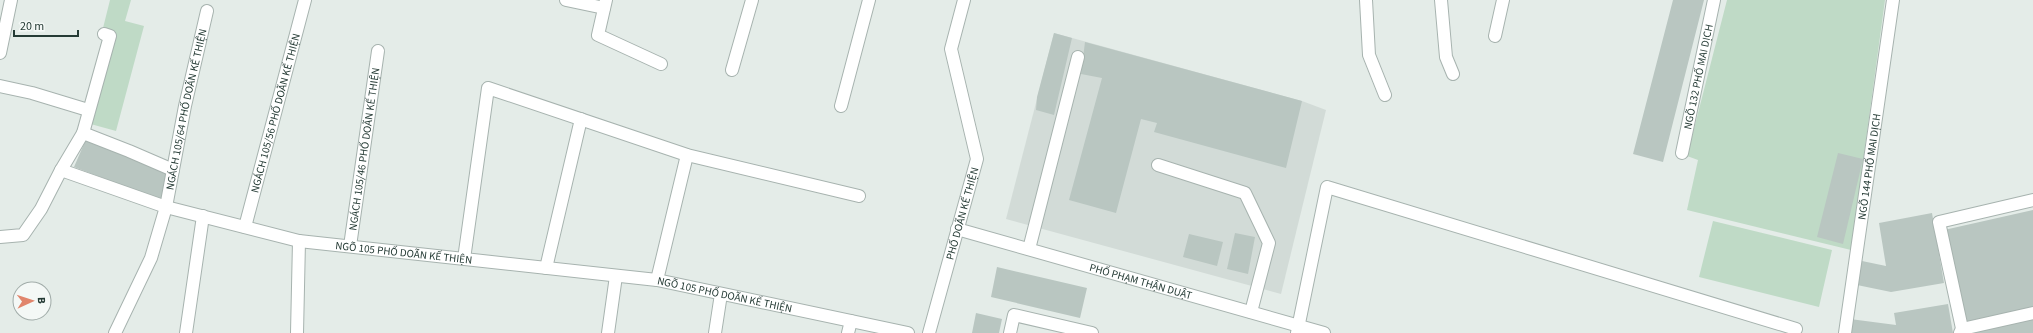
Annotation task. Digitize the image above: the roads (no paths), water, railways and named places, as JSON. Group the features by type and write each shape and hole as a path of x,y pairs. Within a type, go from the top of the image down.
{"street":[{"path":"0,53 11,0"},
{"name":"NGÁCH 105/56 PHỐ DOÃN KẾ THIỆN","path":"244,227 305,0"},
{"path":"566,0 605,4 598,35 661,64"},
{"path":"732,70 752,0"},
{"path":"841,106 869,0"},
{"name":"PHỐ DOÃN KẾ THIỆN","path":"929,333 977,159 951,49 964,0"},
{"path":"1366,0 1369,55 1385,95"},
{"path":"1441,0 1446,57 1453,74"},
{"path":"1495,36 1502,0"},
{"name":"NGÕ 132 PHỐ MAI DỊCH","path":"1682,153 1714,0"},
{"name":"NGÕ 144 PHỐ MAI DỊCH","path":"1844,333 1893,0"},
{"name":"NGÁCH 105/64 PHỐ DOÃN KẾ THIỆN","path":"115,333 151,258 166,207 207,11"},
{"path":"0,237 23,235 41,209 61,170 83,133 88,110 110,36 104,34"},
{"name":"NGÁCH 105/46 PHỐ DOÃN KẾ THIỆN","path":"350,246 378,51"},
{"path":"1029,249 1078,56"},
{"path":"0,86 32,93 88,110"},
{"path":"464,259 488,88 687,154 859,196"},
{"path":"546,268 581,119"},
{"path":"83,133 129,150 173,170"},
{"path":"657,280 687,154"},
{"path":"1158,165 1245,193 1269,243 1252,312"},
{"name":"NGÕ 105 PHỐ DOÃN KẾ THIỆN","path":"61,170 166,207 299,241 657,280 908,333"},
{"path":"1297,330 1327,187 1796,329"},
{"path":"2033,200 1939,222 1961,332 2033,313"},
{"path":"186,333 203,216"},
{"name":"PHỐ PHẠM THẬN DUẬT","path":"957,229 1252,312 1297,330 1324,333"},
{"path":"297,333 299,241"},
{"path":"608,333 616,276"},
{"path":"715,333 721,294"},
{"path":"1010,333 1014,315 1092,333"},
{"path":"848,333 851,321"}]}
